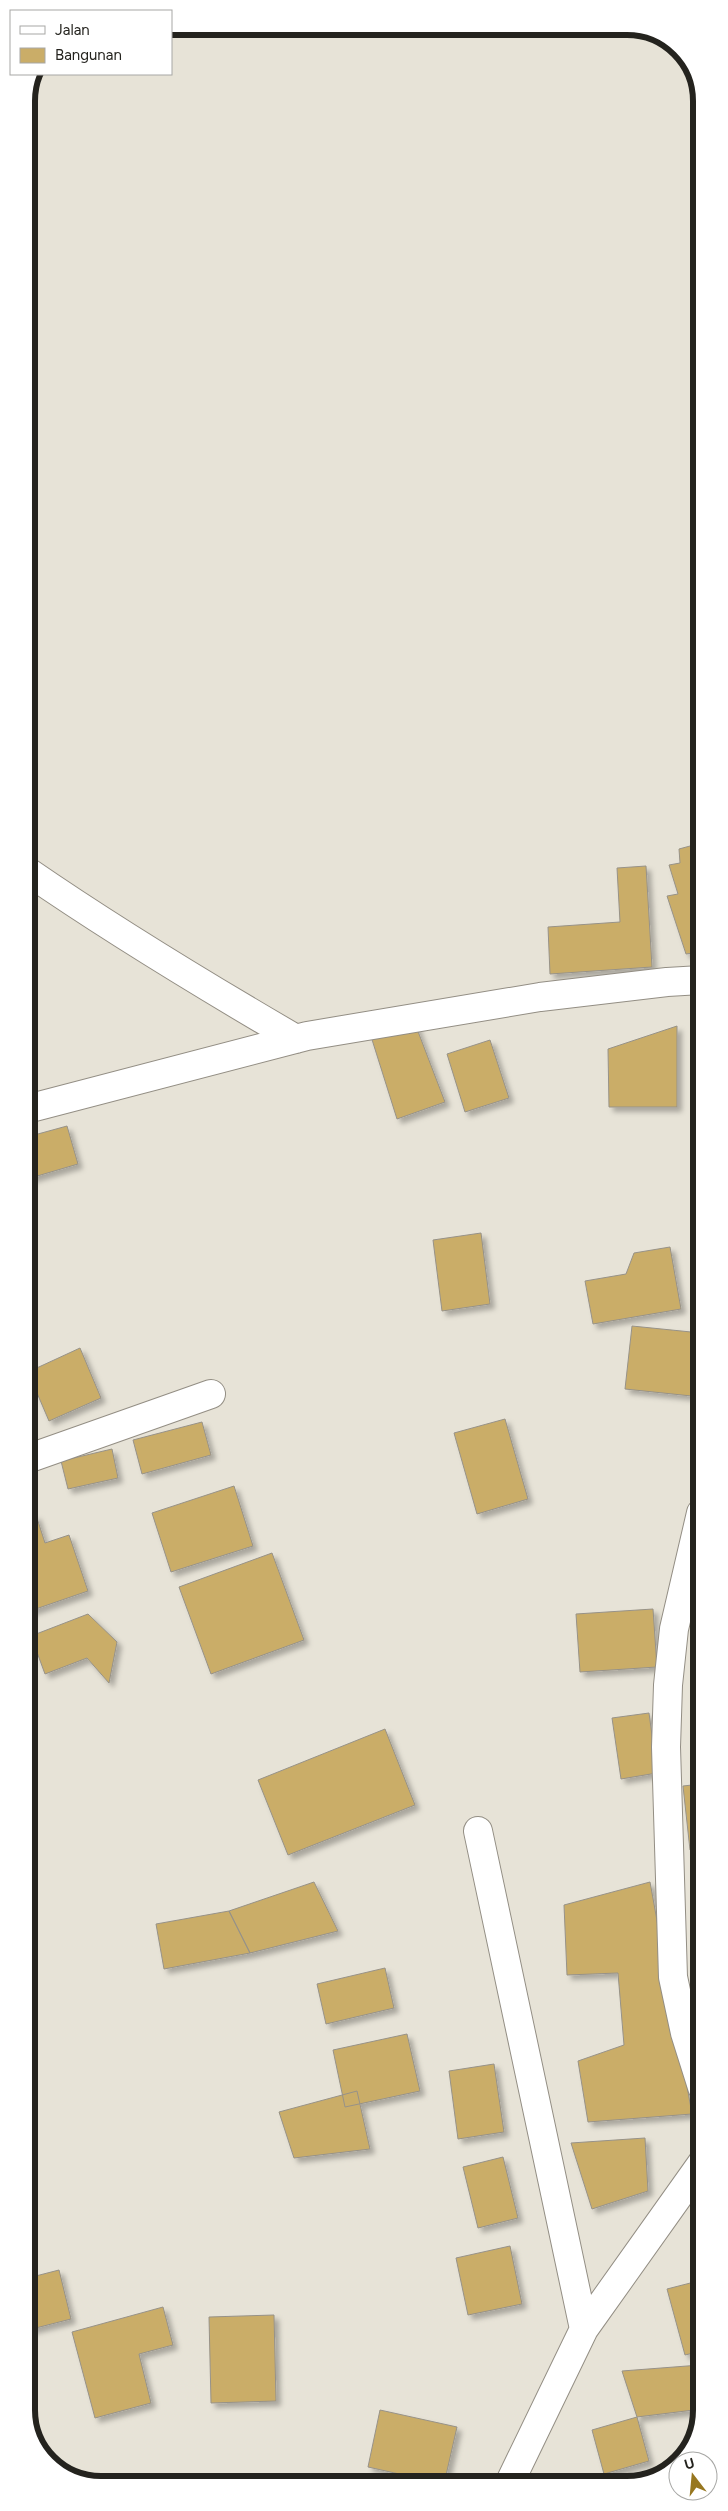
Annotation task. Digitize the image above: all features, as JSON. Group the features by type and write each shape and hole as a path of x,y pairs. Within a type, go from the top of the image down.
{"street":[{"path":"35,876 192,978 296,1039"},
{"path":"35,1107 296,1039 540,997 693,980"},
{"path":"35,1456 212,1394"},
{"path":"693,1547 674,1629 668,1685 666,1747 673,1977 685,2033 693,2058"},
{"path":"478,1831 584,2329"},
{"path":"513,2476 584,2329 693,2176"}],"building":[{"path":"693,845 693,953 686,954 667,896 678,894 669,865 680,863 679,849"},
{"path":"646,866 652,967 550,974 548,927 620,922 617,868"},
{"path":"414,1021 445,1102 397,1119 369,1030"},
{"path":"677,1026 677,1107 609,1107 608,1049"},
{"path":"490,1040 509,1098 465,1112 447,1054"},
{"path":"67,1126 78,1164 35,1177 35,1135"},
{"path":"481,1233 490,1304 442,1311 433,1240"},
{"path":"670,1247 681,1309 593,1324 585,1281 626,1274 634,1253"},
{"path":"632,1326 693,1332 693,1396 625,1389"},
{"path":"80,1348 101,1398 49,1421 35,1388 35,1369"},
{"path":"505,1419 528,1499 477,1514 454,1433"},
{"path":"202,1422 211,1455 142,1474 133,1440"},
{"path":"112,1449 118,1478 68,1489 61,1461"},
{"path":"234,1486 253,1546 171,1572 152,1513"},
{"path":"35,1515 45,1543 69,1535 88,1591 35,1609"},
{"path":"272,1553 304,1640 211,1674 179,1587"},
{"path":"653,1609 657,1667 580,1672 576,1614"},
{"path":"88,1614 117,1642 109,1683 87,1658 45,1674 35,1647 35,1634"},
{"path":"649,1713 657,1773 621,1779 612,1718"},
{"path":"385,1729 415,1805 288,1855 258,1780"},
{"path":"693,1785 693,1850 690,1850 683,1786"},
{"path":"314,1882 338,1931 250,1953 229,1911"},
{"path":"650,1882 692,2114 588,2122 578,2061 624,2045 618,1973 567,1975 564,1905"},
{"path":"229,1911 250,1953 164,1969 156,1924"},
{"path":"385,1968 394,2008 326,2024 317,1984"},
{"path":"407,2034 420,2091 345,2107 333,2050"},
{"path":"494,2064 504,2132 458,2139 449,2071"},
{"path":"357,2091 370,2149 294,2158 279,2112"},
{"path":"645,2138 648,2191 592,2209 571,2143"},
{"path":"503,2157 518,2218 478,2228 463,2167"},
{"path":"510,2246 522,2304 468,2315 456,2258"},
{"path":"59,2270 71,2319 35,2328 35,2276"},
{"path":"693,2282 693,2353 685,2355 667,2289"},
{"path":"163,2307 173,2345 139,2354 151,2403 95,2418 72,2332"},
{"path":"274,2315 276,2401 211,2403 209,2317"},
{"path":"693,2366 693,2410 637,2417 622,2371"},
{"path":"380,2410 457,2427 446,2476 408,2476 368,2467"},
{"path":"637,2417 649,2461 604,2474 592,2430"}]}
